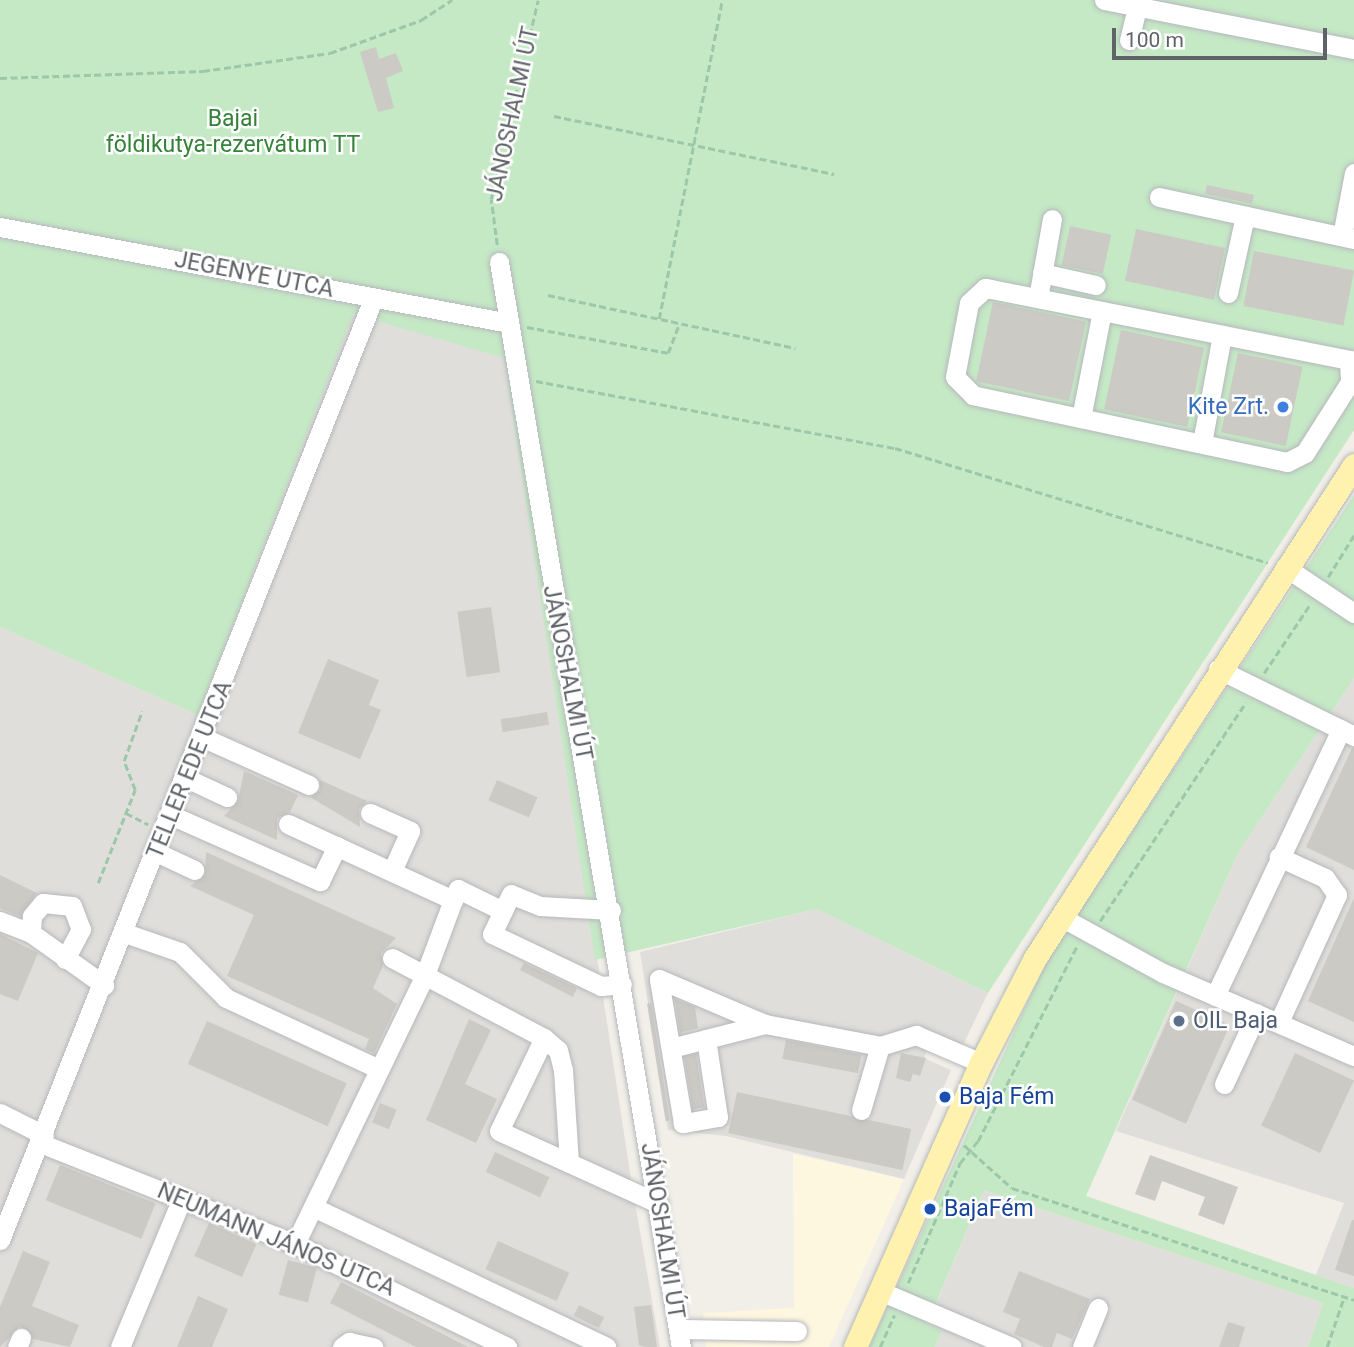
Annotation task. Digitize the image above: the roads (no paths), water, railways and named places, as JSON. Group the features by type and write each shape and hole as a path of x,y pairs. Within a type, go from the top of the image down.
{"main road":[{"path":"855,1347 891,1295 948,1139 981,1063 1035,958 1218,669 1354,465"}],"street":[{"path":"1104,0 1354,49"},
{"path":"1129,40 1137,8"},
{"path":"1159,197 1348,238 1349,172"},
{"path":"1228,293 1245,216"},
{"path":"1038,298 1052,219"},
{"name":"JEGENYE UTCA","path":"0,227 374,298 510,329"},
{"name":"JÁNOSHALMI ÚT","path":"499,262 611,910 679,1338"},
{"path":"1042,273 1096,285"},
{"path":"985,288 1038,298 1351,360 1350,382 1296,460 973,396 956,382 975,294 985,288"},
{"name":"TELLER EDE UTCA","path":"0,1240 188,779 374,298"},
{"path":"1081,418 1102,311"},
{"path":"1202,443 1222,335"},
{"path":"1285,567 1354,613"},
{"path":"1215,996 1279,857 1348,733 1218,669"},
{"path":"204,738 309,785"},
{"path":"188,779 227,797"},
{"path":"370,813 410,831 392,871"},
{"path":"173,816 320,881 337,846"},
{"path":"288,824 453,900"},
{"path":"158,853 194,870"},
{"path":"1279,857 1325,878 1337,895 1279,1022"},
{"path":"295,1244 425,975 458,889 503,911"},
{"path":"611,910 540,906 512,894 492,934 601,986 622,984"},
{"path":"31,933 32,916 43,903 72,906 81,929 65,959"},
{"path":"1061,917 1084,933 1215,996 1354,1056"},
{"path":"0,921 31,933 104,985"},
{"path":"125,933 180,952 226,998 379,1069"},
{"path":"392,958 544,1038 558,1050 563,1070 569,1163"},
{"path":"706,1039 718,1117 683,1123 659,979 765,1024 880,1046 920,1036 981,1063"},
{"path":"1224,1084 1256,1013"},
{"path":"671,1048 765,1024"},
{"path":"544,1038 499,1131 658,1203"},
{"path":"861,1110 880,1046"},
{"name":"NEUMANN JÁNOS UTCA","path":"0,1113 42,1139 295,1244 507,1347"},
{"path":"120,1347 182,1198"},
{"path":"313,1207 606,1347"},
{"path":"891,1295 1012,1347"},
{"path":"1082,1347 1098,1308"},
{"path":"679,1338 797,1331"},
{"path":"342,1347 349,1342 373,1347"}],"place":[{"name":"Kite Zrt.","path":"1283,407"},
{"name":"OIL Baja","path":"1179,1021"},
{"name":"Baja Fém","path":"945,1097"},
{"name":"BajaFém","path":"930,1209"}],"park label":[{"name":"Bajai földikutya-rezervátum TT","path":"233,132"}]}
